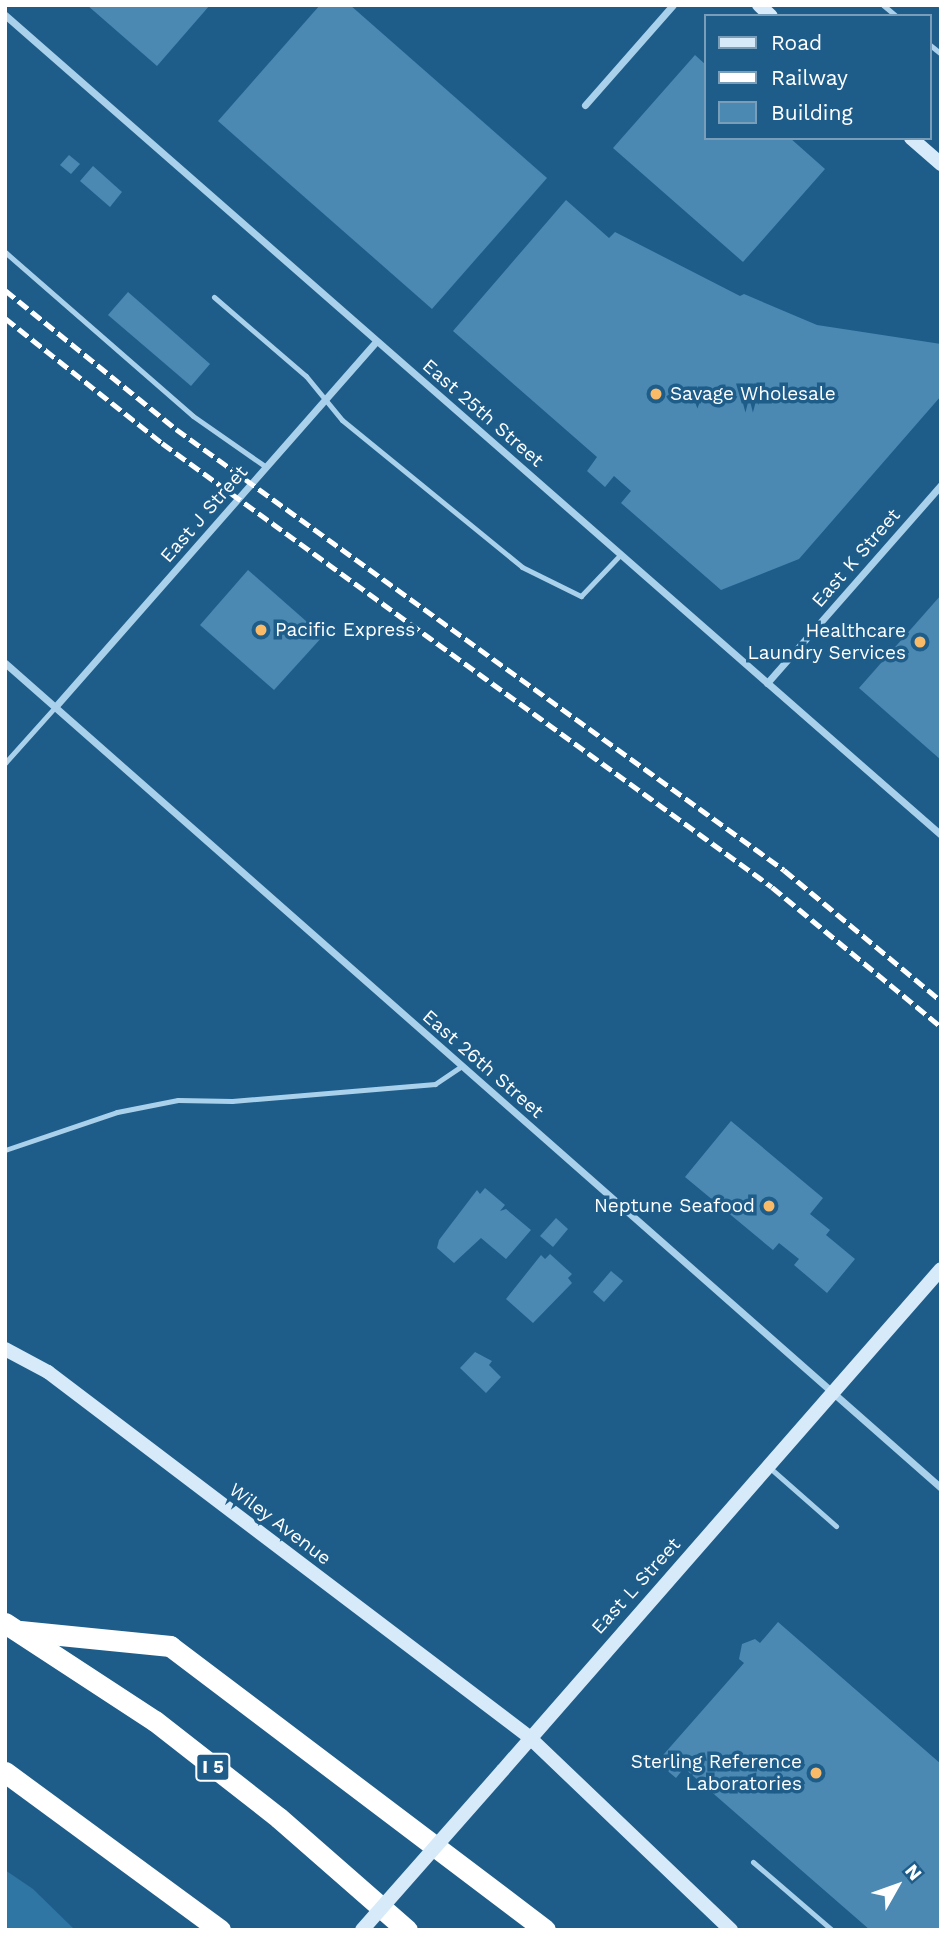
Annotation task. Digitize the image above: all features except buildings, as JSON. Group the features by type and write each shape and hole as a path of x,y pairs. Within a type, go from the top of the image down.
{"highway":[{"name":"I 5","path":"12,1627 155,1721 279,1818 407,1930"},
{"path":"12,1627 170,1646 545,1930"},
{"path":"5,1772 220,1930"}],"street":[{"path":"585,105 673,5"},
{"name":"East 25th Street","path":"5,15 941,835"},
{"path":"913,140 941,164"},
{"name":"East J Street","path":"55,707 377,341"},
{"name":"East K Street","path":"767,683 941,485"},
{"name":"East 26th Street","path":"5,663 941,1488"},
{"name":"East L Street","path":"362,1930 503,1770 528,1736 834,1394 941,1269"},
{"name":"Wiley Avenue","path":"5,1349 48,1372 528,1736 731,1930"}],"lane":[{"path":"5,252 193,416 267,467"},
{"path":"214,296 285,357 325,401 522,567 581,596 621,554"},
{"path":"5,763 55,707"},
{"path":"5,1150 117,1112 178,1100 232,1101 435,1084 462,1066"},
{"path":"768,1466 836,1525"},
{"path":"753,1862 832,1930"}],"shaded area":[{"path":"5,1870 33,1889 75,1930 5,1930"}],"railway":[{"path":"5,290 176,429 784,870 941,1001"},
{"path":"5,318 162,443 772,887 941,1027"}],"place":[{"name":"Savage Wholesale","path":"656,394"},
{"name":"Pacific Express","path":"261,630"},
{"name":"Healthcare Laundry Services","path":"920,642"},
{"name":"Neptune Seafood","path":"769,1206"},
{"name":"Sterling Reference Laboratories","path":"816,1773"}]}
